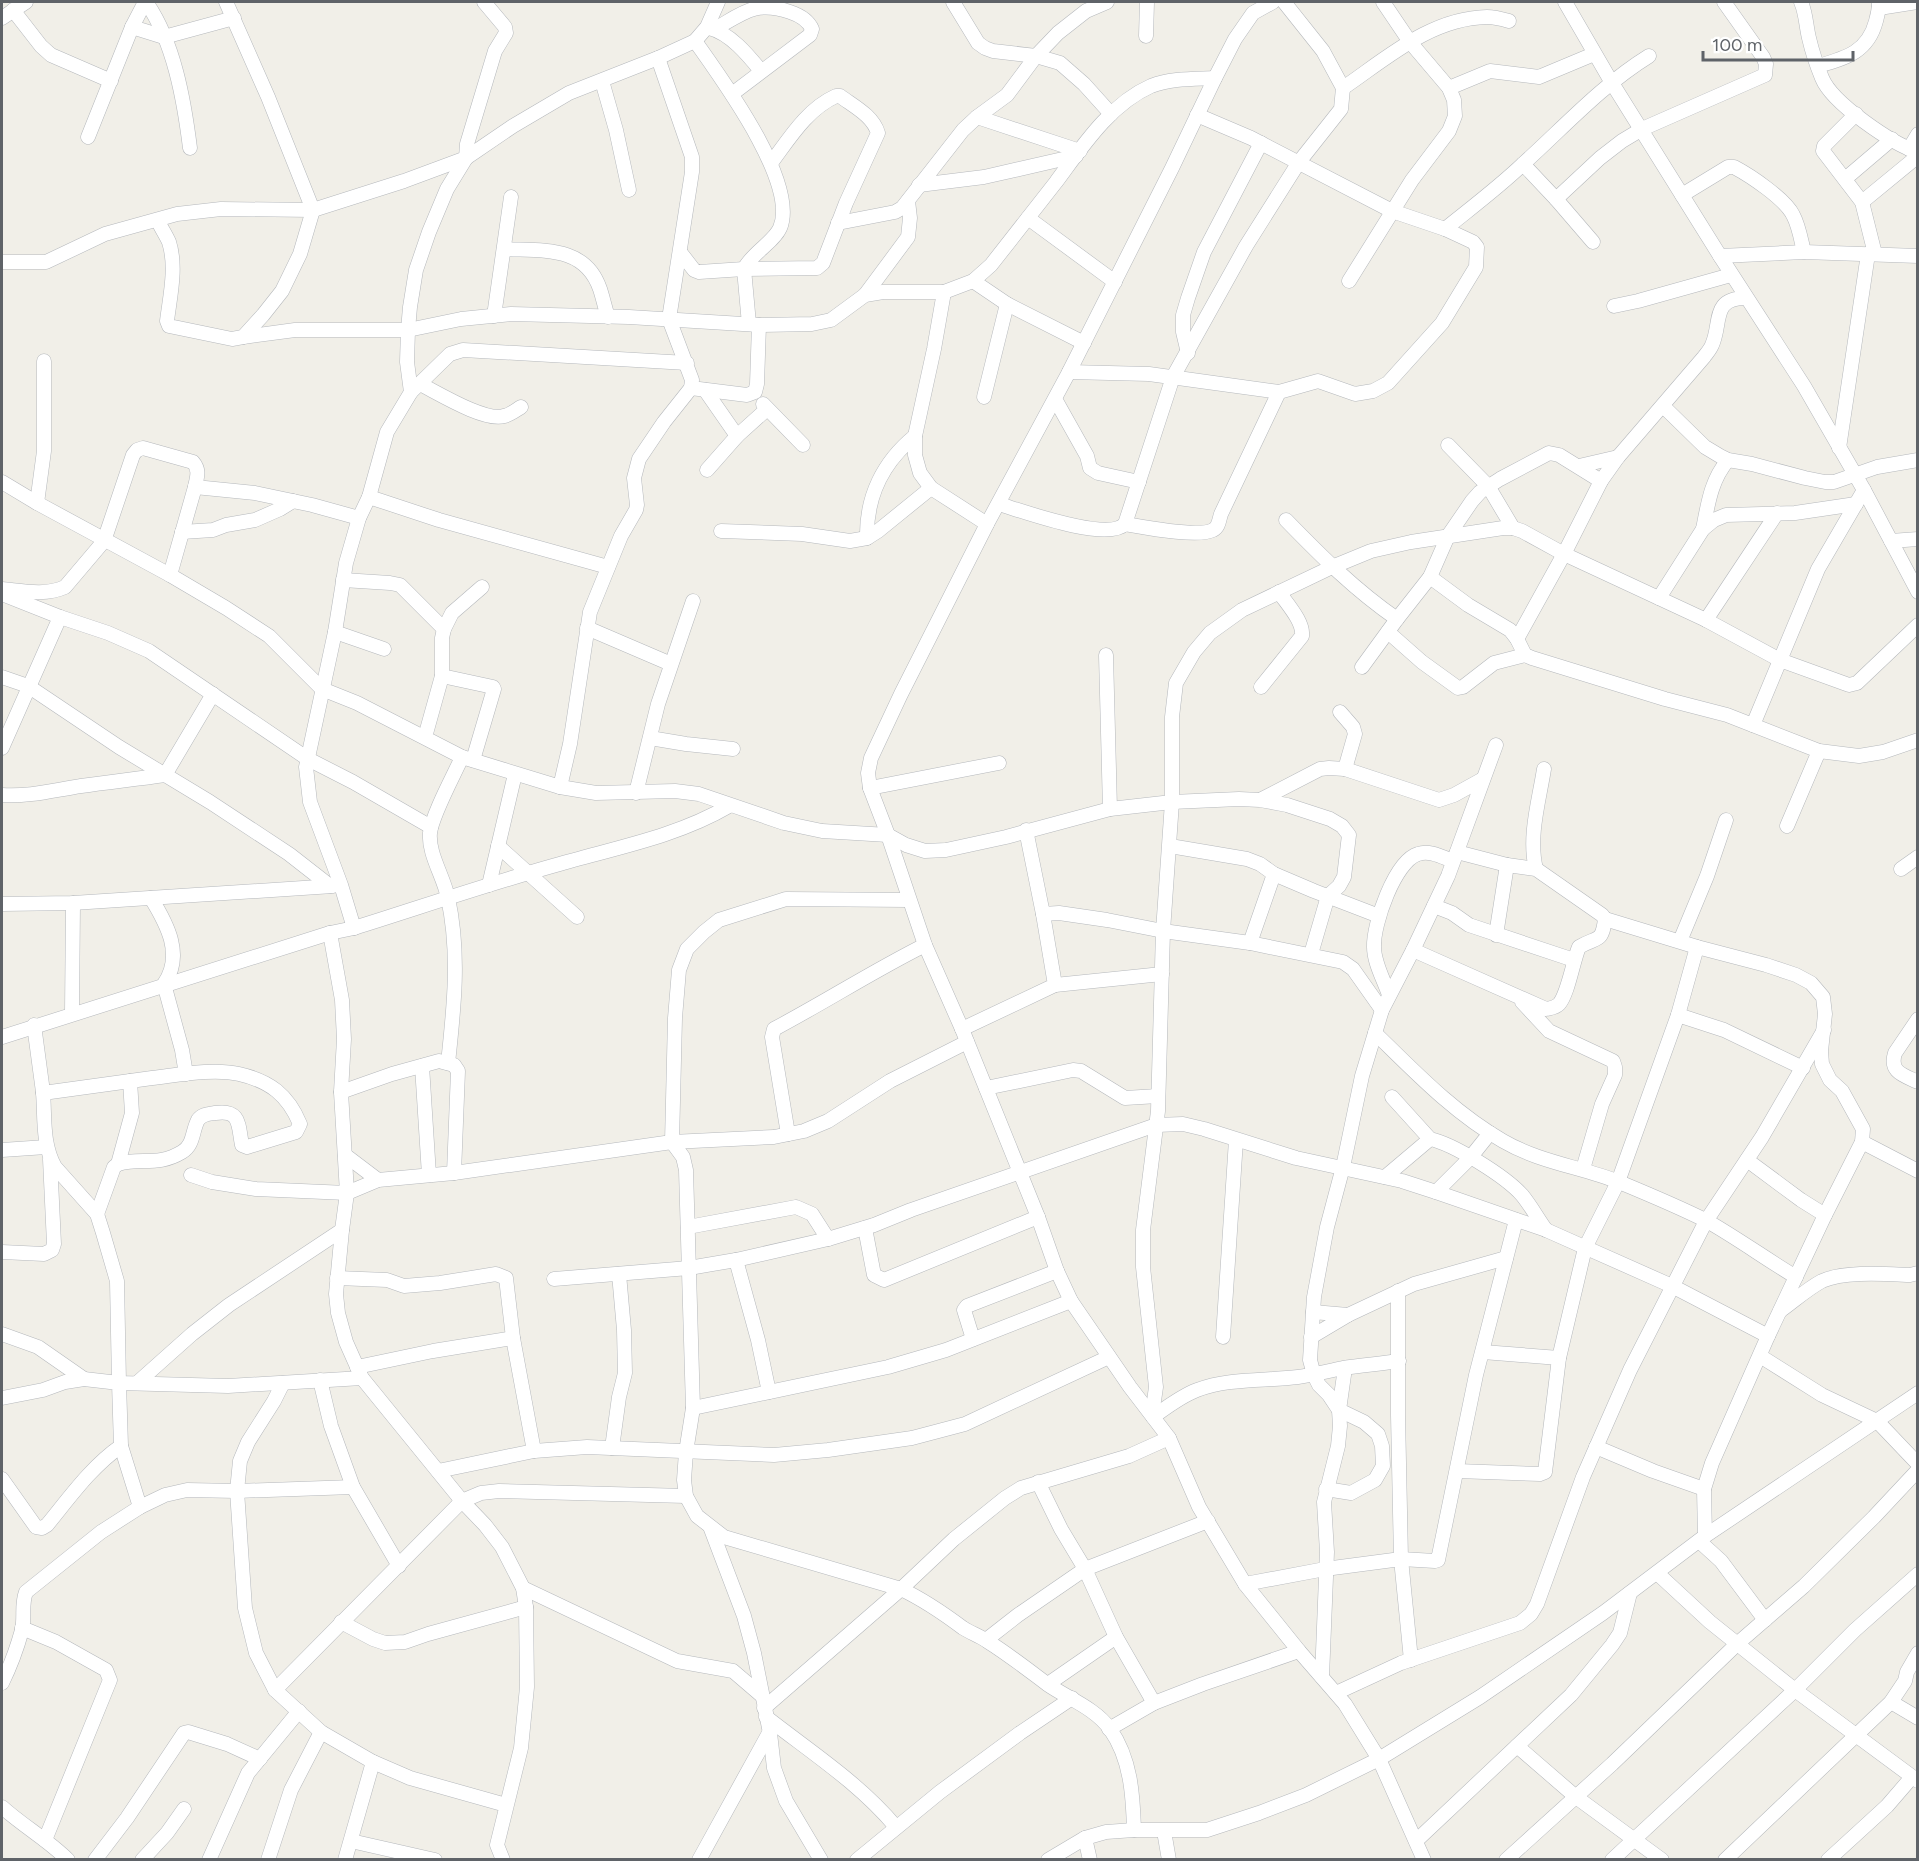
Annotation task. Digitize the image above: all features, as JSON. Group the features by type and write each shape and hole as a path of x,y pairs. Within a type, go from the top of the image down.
{"street":[{"path":"2,18 26,2"},
{"path":"88,137 132,27 146,2"},
{"path":"146,2 164,37 178,78 190,148"},
{"path":"226,2 268,97 313,210 300,254 282,291 243,337"},
{"path":"484,2 505,27 506,33 495,51 467,144 466,158 447,189 419,260 410,307 407,362 416,388 478,413 490,417 503,417 521,407"},
{"path":"711,28 718,2"},
{"path":"953,2 978,43 985,48 1060,63 1084,84 1111,114"},
{"path":"838,223 895,212 902,208 963,130 1007,95 1036,57 1059,33 1086,11 1107,2"},
{"path":"1146,36 1147,2"},
{"path":"1273,2 1253,7 1235,39 1084,343 987,524 901,694 871,758 868,773 870,788 925,945 965,1035 1038,1217 1057,1271 1071,1301 1169,1438 1199,1506 1245,1584 1299,1651 1346,1704 1378,1759 1424,1860"},
{"path":"999,504 1053,522 1115,530 1125,524 1173,377 1246,246 1299,162 1341,109 1343,88 1323,51 1284,2"},
{"path":"1349,281 1412,180 1449,131 1455,116 1454,100 1449,88 1410,42 1383,2"},
{"path":"1565,2 1612,83 1746,298 1804,386 1864,490 1917,592"},
{"path":"1556,199 1600,158 1642,129 1765,75 1766,64 1763,57 1724,2"},
{"path":"1801,2 1809,39 1823,81 1843,105 1876,129 1915,152"},
{"path":"1818,66 1858,51 1873,33 1879,5 1917,2"},
{"path":"2,262 46,262 105,234 177,214 221,209 313,210 404,181 466,158 513,126 569,93 658,58 695,41 711,28 761,6 775,7 797,15 809,24 812,29 810,35 732,94"},
{"path":"13,10 51,56 111,81"},
{"path":"1343,88 1431,30 1471,19 1488,17 1509,21"},
{"path":"132,27 164,37 234,18"},
{"path":"711,28 747,54 760,71"},
{"path":"695,41 746,114 771,163 782,201 780,228 747,262 744,269 754,325 757,384 754,392"},
{"path":"1449,88 1490,71 1539,76 1594,54"},
{"path":"1445,229 1523,164 1612,83 1649,56"},
{"path":"658,58 692,157 692,172 669,320 692,380 737,436"},
{"path":"866,295 883,292 944,292 974,281 991,265 1111,114 1130,97 1153,85 1172,81 1215,78"},
{"path":"602,81 616,130 629,190"},
{"path":"680,252 694,270 699,272 817,268 823,263 878,133 872,120 840,96 832,98 809,115 787,139 771,163"},
{"path":"1839,448 1872,254 1862,202 1822,147 1856,114"},
{"path":"1069,372 1173,377 1278,392 1318,381 1355,394 1373,391 1388,383 1442,323 1476,267 1478,247 1473,242 1445,229 1392,211 1261,143 1197,115"},
{"path":"977,117 1078,153"},
{"path":"1862,202 1915,152 1917,134"},
{"path":"1845,179 1892,139"},
{"path":"1188,353 1183,332 1183,315 1188,298 1204,252 1261,143"},
{"path":"919,185 984,177 1078,153"},
{"path":"1523,164 1593,242"},
{"path":"1682,195 1728,166 1734,167 1779,197 1787,206 1794,216 1804,252"},
{"path":"494,316 512,197"},
{"path":"158,221 168,242 172,258 172,285 167,324 232,339 295,330 408,330 461,319 511,314 754,325 812,324 831,320 866,295 908,237 910,218 908,201"},
{"path":"1028,218 1115,282"},
{"path":"504,249 563,253 576,258 595,278 608,317"},
{"path":"1720,256 1804,252 1917,256"},
{"path":"1614,306 1731,274"},
{"path":"974,281 1007,304 1084,343"},
{"path":"944,292 915,436 915,454 920,473 931,488 987,524"},
{"path":"1517,639 1601,481 1618,457 1713,345 1719,312 1725,303 1734,298 1746,298"},
{"path":"984,397 1007,304"},
{"path":"354,928 336,885 310,802 306,779 343,580 359,518 369,496 387,432 416,388 450,354 463,350 687,363"},
{"path":"37,503 44,451 44,361"},
{"path":"560,787 570,744 587,628 595,599 608,567 621,536 636,510 634,478 639,459 664,422 698,389 747,394 754,392"},
{"path":"754,392 767,409 803,445"},
{"path":"1125,524 1166,531 1202,533 1218,526 1221,514 1278,392"},
{"path":"1055,399 1087,456 1090,468 1098,473 1139,482"},
{"path":"1663,406 1705,447 1728,460 1825,482 1842,481 1877,467 1917,457"},
{"path":"707,470 737,436 767,409"},
{"path":"867,538 868,511 876,487 899,449 915,436"},
{"path":"1448,445 1488,486 1513,528"},
{"path":"2,589 42,593 57,591 65,587 104,541 133,455 137,450 143,448 193,462 197,467 195,487 170,575"},
{"path":"1362,667 1396,618 1430,577 1448,536 1472,501 1488,486 1543,454 1549,453 1559,455 1601,481"},
{"path":"1579,466 1618,457"},
{"path":"1703,529 1715,478 1728,460"},
{"path":"2,482 104,541 170,575 269,636 322,690 357,703 468,759 560,787 596,793 687,792 718,800 729,806 784,824 822,831 888,835 925,851 946,850 1110,808 1172,802 1260,800 1287,805 1330,819 1347,829 1349,835 1344,877 1339,886 1328,896 1311,954"},
{"path":"195,487 255,493 359,518"},
{"path":"721,531 802,534 850,542 867,538 892,521 931,488"},
{"path":"1753,725 1818,569 1864,490"},
{"path":"369,496 439,520 608,567"},
{"path":"183,532 213,530 225,525 255,520 293,501"},
{"path":"1659,598 1703,529 1714,520 1726,515 1795,513 1856,504"},
{"path":"1706,620 1777,513"},
{"path":"1286,520 1332,567 1375,604 1396,618"},
{"path":"1153,1416 1156,1387 1143,1267 1143,1230 1158,1096 1163,931 1172,802 1172,717 1176,683 1194,652 1210,633 1242,610 1371,551 1411,542 1503,528 1522,531 1564,554 1706,620 1780,660 1849,685 1857,683 1917,626"},
{"path":"1891,542 1917,539"},
{"path":"1430,577 1468,605 1510,630 1525,654 1532,658 1620,686 1727,715 1819,751 1858,756 1883,752 1917,740"},
{"path":"343,580 400,585 444,629"},
{"path":"425,737 442,676 444,629 452,613 482,586"},
{"path":"1261,687 1302,636 1303,631 1279,592"},
{"path":"2,594 108,633 149,651 308,759 431,827"},
{"path":"636,793 671,664 693,601"},
{"path":"2,748 60,617"},
{"path":"587,628 671,664"},
{"path":"335,632 384,649"},
{"path":"1388,632 1422,662 1458,688 1463,687 1494,663 1525,654"},
{"path":"1106,655 1110,808"},
{"path":"2,676 28,686 119,747 336,885"},
{"path":"442,676 479,683 494,689 468,759 431,827 430,841 448,898 454,939 455,993 448,1062"},
{"path":"165,775 213,694"},
{"path":"1340,712 1353,727 1355,734 1346,769"},
{"path":"650,738 733,749"},
{"path":"1326,1490 1351,1493 1376,1480 1383,1466 1382,1446 1378,1434 1364,1422 1339,1410 1319,1385 1310,1360 1314,1297 1327,1227 1343,1167 1362,1076 1382,1010 1434,906 1455,857 1496,745"},
{"path":"1787,826 1819,751"},
{"path":"870,788 999,763"},
{"path":"1260,800 1320,769 1329,768 1346,769 1438,800 1454,795 1483,779"},
{"path":"1536,869 1534,832 1544,769"},
{"path":"489,885 515,774"},
{"path":"2,795 18,796 165,775"},
{"path":"2,1037 330,933 354,928 527,873 670,832 729,806"},
{"path":"1680,941 1707,876 1726,820"},
{"path":"1026,830 1054,985"},
{"path":"498,846 577,917"},
{"path":"1170,846 1247,859 1260,864 1274,874 1379,916"},
{"path":"1389,995 1373,949 1379,916 1400,868 1408,859 1418,854 1431,853 1536,869 1605,919 1796,975 1811,983 1823,997 1825,1014 1822,1064 1830,1080 1842,1091 1860,1121 1863,1129 1862,1142 1768,1336 1712,1463 1704,1490 1702,1538 1765,1620"},
{"path":"1901,869 1917,857"},
{"path":"1496,935 1507,865"},
{"path":"1250,943 1274,874"},
{"path":"2,904 73,903 336,885"},
{"path":"151,898 165,921 172,943 173,962 170,975 164,984 182,1050 186,1074"},
{"path":"909,900 786,898 719,920 687,950 679,970 675,1018 672,1142 683,1157 686,1170 693,1408 686,1452 684,1480 686,1496 697,1516 724,1537 901,1589 925,1600 965,1629 986,1640 1089,1710 1109,1728 1126,1762 1131,1781 1134,1830"},
{"path":"72,1013 73,903"},
{"path":"1434,906 1452,913 1469,925 1574,960"},
{"path":"1043,914 1059,913 1107,920 1163,931 1250,943 1343,962 1353,969 1382,1010"},
{"path":"1413,950 1545,1009 1554,1008 1564,996 1579,947 1599,939 1603,932 1605,919"},
{"path":"330,933 342,1000 344,1040 341,1092 347,1193 337,1278 338,1313 346,1342 359,1373 502,1547 523,1588 526,1607 527,1687 521,1748 494,1860"},
{"path":"788,1134 772,1038 774,1029 925,945"},
{"path":"1457,1471 1540,1474 1545,1472 1559,1358 1585,1248 1618,1182 1678,1015 1697,947"},
{"path":"191,1175 212,1182 256,1189 347,1193 378,1180 454,1173 672,1142 774,1137 804,1131 828,1121 965,1035 1054,985 1162,974"},
{"path":"1519,998 1550,1031 1613,1061 1615,1075 1602,1104 1583,1169"},
{"path":"1678,1015 1724,1030 1803,1068"},
{"path":"1917,1019 1895,1053 1893,1066 1896,1071 1917,1082"},
{"path":"2,1252 44,1254 52,1250 54,1244 43,1093 34,1025"},
{"path":"1336,1693 1411,1660 1520,1623 1531,1614 1538,1604 1583,1477 1630,1370 1672,1286 1706,1221 1747,1160 1824,1030"},
{"path":"1375,1033 1446,1101 1504,1142 1532,1155 1583,1169 1618,1182 1706,1221 1796,1277"},
{"path":"341,1092 439,1061 454,1065 458,1071 454,1173"},
{"path":"422,1066 429,1175"},
{"path":"986,1088 1073,1070 1081,1071 1125,1098 1158,1096"},
{"path":"43,1093 186,1074 226,1072 240,1074 272,1086 286,1098 296,1114 299,1128 296,1132 247,1147 242,1145 237,1118 233,1114 225,1111 204,1115 199,1119 190,1145 181,1153 154,1162 125,1162 114,1167 97,1214"},
{"path":"118,1164 132,1113 130,1081"},
{"path":"1392,1097 1430,1139 1437,1140 1495,1173 1522,1195 1546,1230"},
{"path":"554,1279 689,1268 828,1239 866,1228 911,1210 1156,1125 1183,1124 1296,1158 1385,1177 1546,1230 1672,1286 1768,1336"},
{"path":"1436,1192 1470,1158 1490,1133"},
{"path":"1385,1177 1430,1139"},
{"path":"1223,1337 1236,1140"},
{"path":"1862,1142 1917,1171"},
{"path":"2,1150 48,1153"},
{"path":"48,1153 55,1167 97,1214 117,1281 121,1446 140,1506"},
{"path":"345,1155 378,1180"},
{"path":"1747,1160 1825,1215"},
{"path":"688,1227 796,1207 812,1214 828,1239"},
{"path":"866,1228 874,1275 884,1280 1038,1217"},
{"path":"1245,1584 1325,1569 1401,1559 1435,1561 1440,1557 1476,1375 1516,1220"},
{"path":"137,1383 192,1334 229,1305 342,1230"},
{"path":"1311,1337 1348,1315 1414,1284 1506,1258"},
{"path":"736,1260 758,1340 769,1392"},
{"path":"973,1339 964,1314 967,1306 1057,1271"},
{"path":"612,1448 625,1372 619,1274"},
{"path":"1779,1312 1830,1278 1859,1274 1917,1274"},
{"path":"337,1278 387,1280 404,1286 502,1275 507,1282 513,1338 534,1451"},
{"path":"1398,1291 1401,1559 1411,1660"},
{"path":"693,1408 888,1367 946,1350 1071,1301"},
{"path":"1313,1312 1348,1315"},
{"path":"2,1334 38,1347 84,1378"},
{"path":"2,1398 43,1390 84,1378 119,1383 228,1386 320,1380 359,1373 432,1351 513,1338"},
{"path":"1483,1352 1559,1358"},
{"path":"1506,1860 1737,1644 1804,1586 1916,1474 1877,1421 1822,1395 1760,1356"},
{"path":"438,1471 534,1451 612,1448 774,1455 912,1438 964,1424 1109,1357"},
{"path":"1153,1416 1197,1390 1211,1386 1240,1381 1314,1375 1345,1368 1399,1361"},
{"path":"1322,1677 1327,1552 1324,1502 1338,1446 1341,1426 1339,1410 1345,1368"},
{"path":"320,1380 332,1426 353,1487 399,1566"},
{"path":"283,1383 248,1442 240,1461 237,1491 245,1608 256,1653 275,1690 321,1732 373,1762 410,1778 506,1805"},
{"path":"1156,1387 1177,1401"},
{"path":"1048,1860 1084,1838 1106,1832 1207,1830 1306,1795 1378,1759 1480,1697 1630,1593 1702,1538 1917,1393"},
{"path":"764,1707 901,1589 954,1539 1005,1498 1021,1488 1129,1456 1169,1438"},
{"path":"2,1479 36,1527 42,1528 47,1525 85,1478 121,1446"},
{"path":"1596,1447 1704,1490"},
{"path":"1038,1482 1084,1569 1116,1637 1154,1704"},
{"path":"2,1683 22,1628 22,1600 30,1588 101,1532 140,1506 165,1495 187,1490 237,1491 353,1487"},
{"path":"275,1690 462,1501 481,1493 499,1491 686,1496"},
{"path":"986,1640 1084,1569 1208,1521"},
{"path":"711,1528 744,1616 754,1653 770,1733 774,1768 786,1802 821,1860"},
{"path":"1657,1573 1737,1644 1915,1779 1828,1860"},
{"path":"1612,1860 1917,1574"},
{"path":"523,1588 677,1661 734,1671 741,1676 764,1707 850,1780 896,1827"},
{"path":"1416,1841 1571,1695 1620,1633 1630,1593"},
{"path":"341,1622 385,1643 405,1642 526,1607"},
{"path":"22,1628 56,1642 106,1670 110,1680 45,1840"},
{"path":"1048,1684 1116,1637"},
{"path":"1109,1728 1154,1704 1203,1684 1299,1651"},
{"path":"1725,1860 1891,1702 1905,1681 1917,1653"},
{"path":"857,1860 896,1827 1020,1733 1072,1698"},
{"path":"1891,1702 1917,1718"},
{"path":"209,1860 248,1773 299,1711"},
{"path":"95,1860 127,1818 184,1733 188,1732 228,1744 260,1759"},
{"path":"268,1860 291,1790 321,1732"},
{"path":"699,1860 770,1733"},
{"path":"1517,1746 1575,1797 1662,1860"},
{"path":"345,1860 373,1762"},
{"path":"2,1808 68,1860"},
{"path":"142,1860 167,1833 184,1809"},
{"path":"1164,1831 1169,1860"},
{"path":"1084,1838 1090,1860"},
{"path":"351,1841 435,1860"},
{"path":"497,1845 503,1860"}]}
